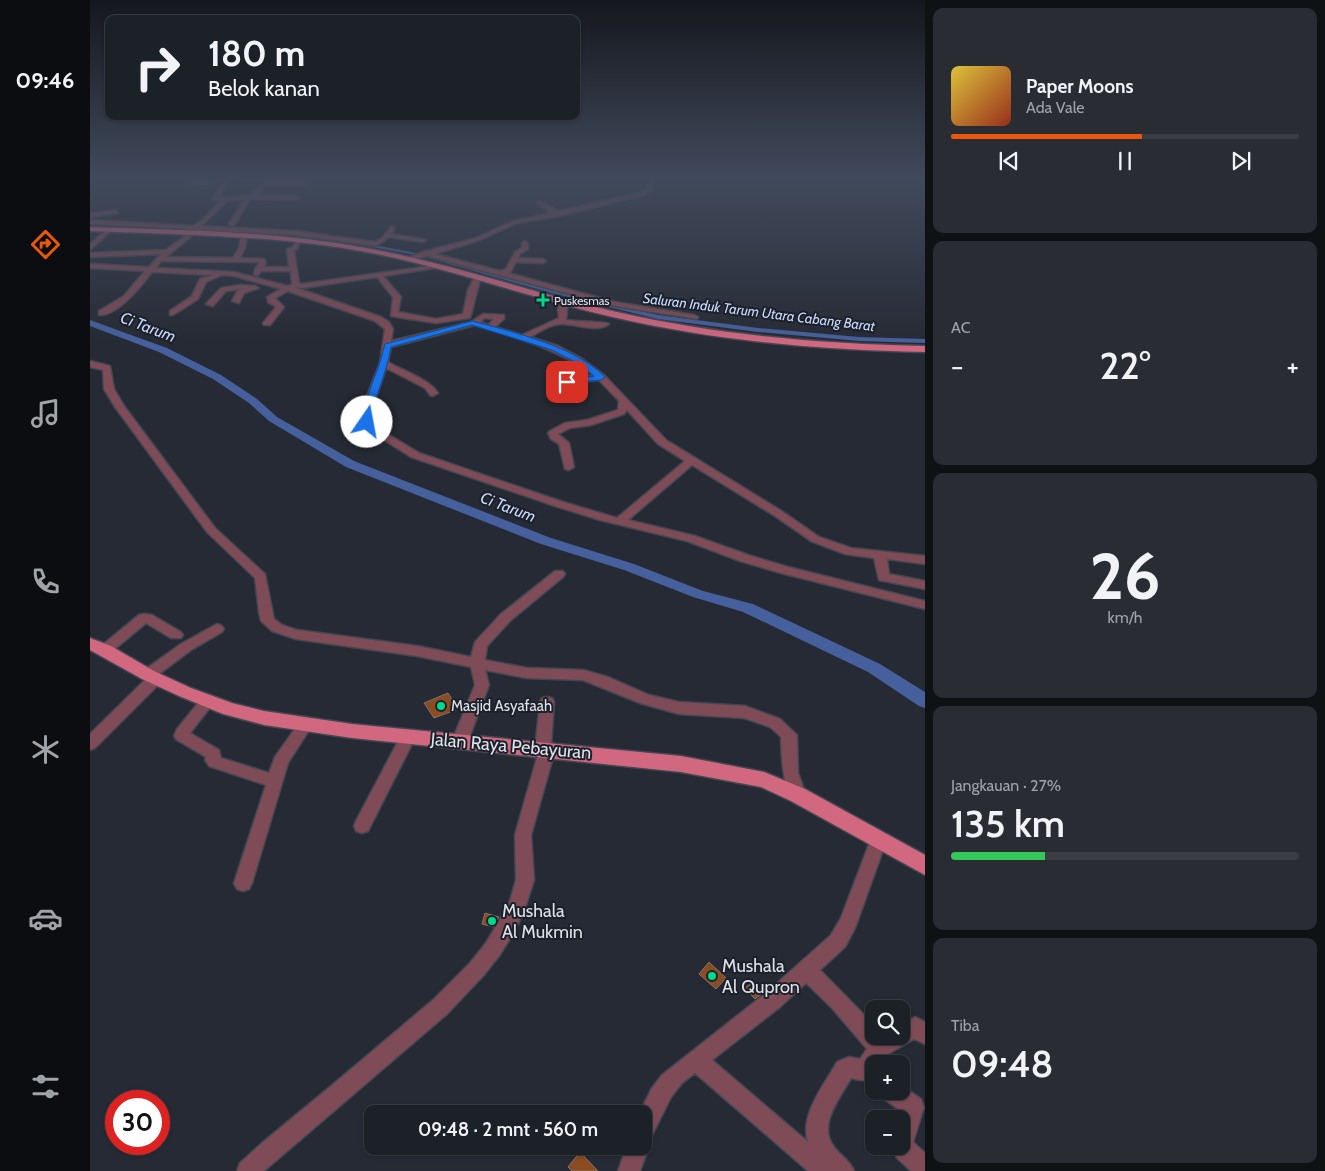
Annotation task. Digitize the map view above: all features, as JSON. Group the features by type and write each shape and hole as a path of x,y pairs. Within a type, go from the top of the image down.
{"main road":[{"path":"214,234 244,237 264,234 411,258 565,302 635,318 729,334 832,345 925,349"},
{"name":"Jalan Raya Pebayuran","path":"98,647 152,676 208,701 245,714 306,724 408,736 680,764 764,780 798,795 880,839 925,866"}],"street":[{"path":"90,248 105,234"},
{"path":"102,313 127,298 159,259 187,234"},
{"path":"255,234 321,235 376,244 388,235 423,240"},
{"path":"411,258 478,239 490,234"},
{"path":"236,259 242,248 244,237"},
{"path":"299,241 294,248 290,249 293,269 296,272 294,283 295,285 304,286"},
{"path":"466,317 469,313 474,286 484,279 509,270 517,253 525,249 525,243"},
{"path":"90,255 168,252"},
{"path":"424,253 629,308 694,317"},
{"path":"159,259 262,260 263,262 257,271 293,269"},
{"path":"514,260 543,261"},
{"path":"90,266 233,274 277,284 386,324 389,330 384,362 366,417 369,426 415,455 582,512 691,538 744,558 925,605"},
{"path":"267,323 280,308 271,300 271,297 288,288 435,266"},
{"path":"174,313 195,297 205,279 233,274"},
{"path":"379,275 396,295 398,301 395,314 436,321 466,317 489,328 567,354 601,377 655,436 779,514 815,539 849,551 925,560"},
{"path":"236,301 241,292 277,284"},
{"path":"524,290 534,284"},
{"path":"210,304 217,293 224,288 254,288"},
{"path":"560,321 563,319 562,309 565,302"},
{"path":"387,346 475,322 483,316 501,317 489,328"},
{"path":"523,338 560,321 582,325 605,324"},
{"path":"384,362 402,374 429,386 433,393"},
{"path":"90,364 107,368 109,388 120,408 212,530 261,577 265,612 272,625 296,634 417,651 512,670 539,674 583,676 603,681 657,703 679,708 745,712 775,723 789,735 790,773 798,795"},
{"path":"567,382 601,377"},
{"path":"621,412 624,408 623,399"},
{"path":"569,466 564,452 564,443 555,437 553,433 568,425 588,423 621,412 636,414"},
{"path":"620,522 692,461"},
{"path":"880,555 884,595"},
{"path":"460,741 482,685 480,645 488,634 528,597 559,574"},
{"path":"883,577 925,586"},
{"path":"98,647 144,618 176,634"},
{"path":"90,744 152,676 186,647 217,630"},
{"path":"208,701 182,733 182,736 214,754 213,760 216,762 275,781"},
{"path":"248,1171 446,1002 488,955 515,907 525,880 526,870 521,845 545,750 547,702"},
{"path":"242,882 281,761 306,724"},
{"path":"362,826 408,736"},
{"path":"652,1109 666,1085 675,1076 772,1000 830,950 844,932 880,839"},
{"path":"807,970 838,1000 865,1032"},
{"path":"910,1030 915,1027 925,1034"},
{"path":"696,1060 825,1171"},
{"path":"843,1171 828,1157 822,1147 817,1125 844,1069 849,1067 865,1073"},
{"path":"904,1100 913,1107 902,1144 905,1150 925,1169"},
{"path":"629,1171 635,1155"}],"building":[{"name":"Masjid Asyafaah","path":"448,693 458,709 434,718 424,703"},
{"name":"Mushala Al Mukmin","path":"485,913 499,917 493,927 482,924"},
{"name":"Mushala Al Qupron","path":"709,962 726,978 716,989 699,974"},
{"path":"754,981 764,992 755,999 745,988"},
{"path":"578,1155 583,1155 598,1171 572,1171 568,1167"}],"waterway":[{"name":"Saluran Induk Tarum Utara Cabang Barat","path":"276,234 313,237"},
{"name":"Saluran Induk Tarum Utara Cabang Barat","path":"358,243 422,255 550,291 658,317 758,330 859,339 925,341"},
{"name":"Ci Tarum","path":"90,323 163,350 217,377 253,401 273,419 350,464 546,541 629,567 698,594 748,608 874,668 925,701"}],"place":[{"name":"Puskesmas","path":"543,300"},
{"name":"Masjid Asyafaah","path":"441,706"},
{"name":"Mushala Al Mukmin","path":"492,921"},
{"name":"Mushala Al Qupron","path":"712,976"}],"route":[{"path":"367,422 368,406 378,382 387,346 472,323 478,323 500,332 555,348 578,360 601,377 567,382"}]}
